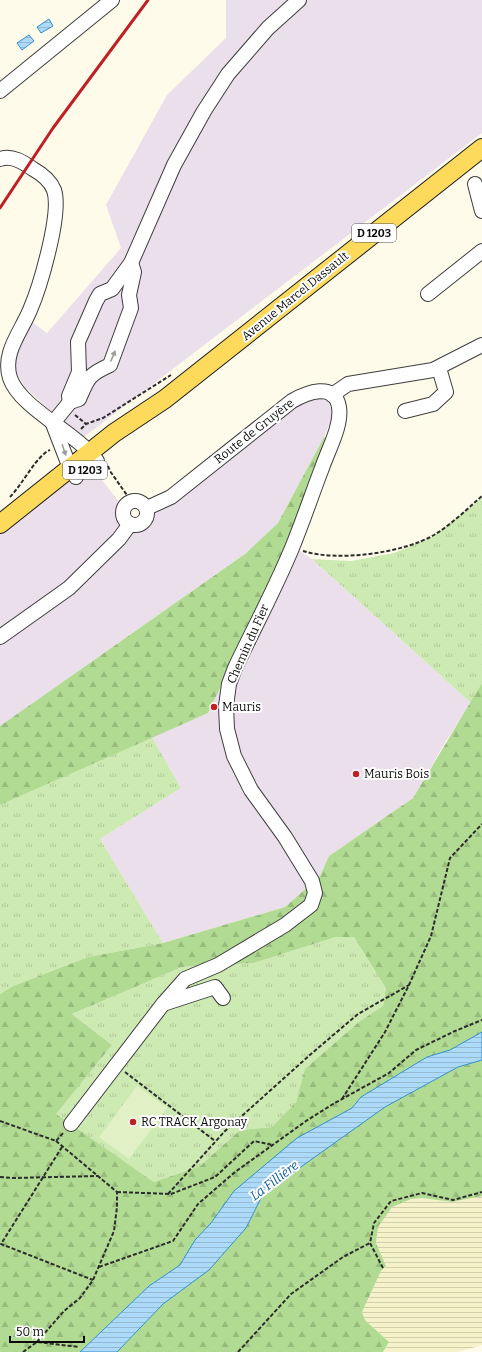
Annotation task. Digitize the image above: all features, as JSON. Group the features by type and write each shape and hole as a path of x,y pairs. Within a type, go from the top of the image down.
{"main road":[{"name":"Avenue Marcel Dassault","path":"0,524 94,456 482,148"},
{"name":"Avenue Marcel Dassault","path":"94,456 111,449 165,399"},
{"name":"Avenue Marcel Dassault","path":"0,536 73,472"}],"street":[{"path":"0,91 112,0"},
{"path":"68,405 69,396 79,372 78,342 100,294 112,289 131,263 174,165 204,110 228,74 268,28 299,0"},
{"path":"0,158 6,157 16,159 38,172 51,184 56,197 56,218 36,293 30,310 11,348 9,363 10,377 15,388 53,423 75,438 94,456"},
{"path":"475,184 482,211"},
{"path":"428,294 482,251"},
{"path":"53,423 68,405 78,399 89,377 97,371 110,365 131,308 131,284 134,272 131,263"},
{"path":"112,289 123,292 130,298"},
{"path":"332,395 348,384 420,374 439,368 482,345"},
{"path":"79,364 88,370 97,371"},
{"path":"405,411 433,404 446,392 439,368"},
{"name":"Route de Gruyère","path":"147,508 171,497 292,401 313,391 324,391 332,395"},
{"name":"Chemin du Fier","path":"163,1004 185,979 218,965 285,925 311,905 315,894 312,881 251,790 239,769 230,743 226,717 228,689 235,668 292,548 336,429 339,408 335,398 332,395"},
{"path":"53,423 73,472"},
{"path":"132,501 140,501 147,508 147,516 144,521 139,524 130,524 124,517 123,512 125,506 132,501"},
{"path":"0,637 69,588 119,539 130,524"},
{"path":"71,1124 163,1004 215,987 223,998"}],"path":[{"path":"68,405 86,424"},
{"path":"7,500 25,480 42,454 63,446"},
{"path":"111,449 108,468 132,501"},
{"path":"292,548 309,553 343,556 362,555 418,543 442,530 482,496"},
{"path":"342,1099 385,1032 409,985 431,936 450,858 482,824"},
{"path":"168,1194 216,1141 311,1054 358,1014 409,985"},
{"path":"99,1267 173,1241 198,1204 235,1172 306,1121 389,1073 416,1050 482,1020"},
{"path":"127,1074 216,1141"},
{"path":"0,1121 56,1141 117,1192 168,1194 215,1178 254,1141 273,1145"},
{"path":"56,1141 71,1124"},
{"path":"62,1146 1,1244 93,1280"},
{"path":"0,1177 98,1176"},
{"path":"23,1352 37,1342 64,1311 80,1298 93,1280 114,1231 117,1192"},
{"path":"383,1268 370,1243 374,1223 392,1201 422,1193 453,1200 482,1192"},
{"path":"238,1352 290,1294 343,1257 370,1243"},
{"path":"37,1342 79,1347"}],"shaded area":[{"path":"226,0 482,0 482,133 80,440 25,387 16,372 15,360 19,344 32,322 47,333 121,248 106,205 167,95 226,38"},
{"path":"317,397 328,399 333,408 333,416 324,437 278,523 245,554 0,726 0,531 86,459 136,524 291,403"},
{"path":"289,544 312,559 471,703 446,741 413,798 329,856 320,876 285,907 163,943 100,839 181,788 152,737 208,713"},
{"path":"482,1196 482,1345 458,1352 383,1352 389,1342 365,1320 362,1312 381,1271 386,1266 376,1243 378,1227 384,1217 392,1207 411,1199 422,1198 452,1202"}],"green space":[{"path":"324,437 332,443 289,544 208,713 0,805 0,726 245,554 278,523"},
{"path":"482,498 482,683 471,703 312,559 351,561 394,553 432,537"},
{"path":"482,683 482,1032 450,1050 427,1057 361,1097 352,1108 266,1166 234,1191 211,1223 195,1240 180,1265 149,1286 80,1352 0,1352 0,994 13,986 88,957 163,943 285,907 320,876 329,856 413,798","holes":["336,937 354,937 386,988 383,1006 360,1021 305,1069 296,1102 272,1127 240,1130 200,1166 154,1182 56,1114 112,1045 72,1014 182,967 254,963"]},
{"path":"152,737 181,788 100,839 163,943 88,957 13,986 0,994 0,805"},
{"path":"336,937 354,937 386,987 383,1006 360,1021 306,1069 296,1102 272,1127 240,1130 200,1166 154,1182 55,1114 112,1045 72,1014 182,967 254,963"},
{"path":"482,1060 482,1196 452,1202 422,1198 411,1199 392,1207 378,1227 376,1243 386,1266 381,1271 362,1312 365,1320 389,1342 383,1352 117,1352 163,1304 209,1270 246,1228 263,1194 385,1107 458,1067"},
{"name":"RC TRACK Argonay","path":"137,1086 167,1108 129,1159 99,1137"}],"water":[{"path":"49,19 53,26 41,33 37,27"},
{"path":"29,35 34,41 22,50 17,43"},
{"name":"La Fillière","path":"482,1032 482,1060 458,1067 385,1107 263,1194 246,1228 209,1270 163,1304 117,1352 80,1352 149,1286 180,1265 195,1240 211,1223 234,1191 297,1138 352,1108 361,1097 427,1057 450,1050"}],"railway":[{"path":"0,208 53,128 148,0"}],"place":[{"name":"Mauris","path":"214,707"},
{"name":"Mauris Bois","path":"356,774"},
{"name":"RC TRACK Argonay","path":"133,1122"}]}
